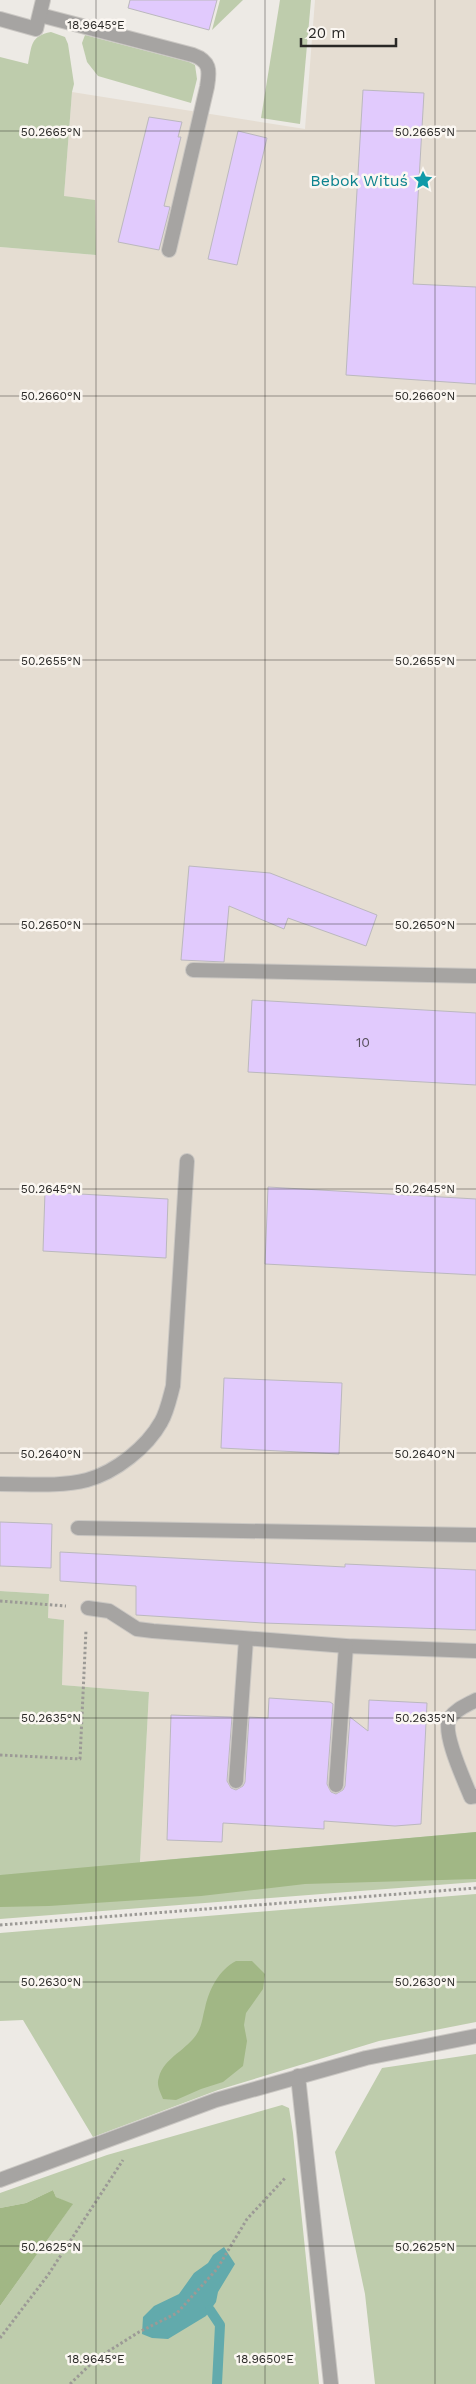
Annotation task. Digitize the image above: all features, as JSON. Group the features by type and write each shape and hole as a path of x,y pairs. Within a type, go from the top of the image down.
{"street":[{"path":"0,19 36,29 43,0"},
{"path":"40,15 193,55 204,59 208,66 207,86 169,250"},
{"path":"193,970 476,976"},
{"path":"0,1484 58,1484 88,1480 118,1465 143,1445 162,1421 173,1386 187,1161"},
{"path":"78,1528 476,1535"},
{"path":"88,1608 109,1611 137,1629 346,1646 476,1651"},
{"path":"236,1781 246,1639"},
{"path":"336,1785 346,1646"},
{"path":"476,1700 459,1708 449,1719 447,1731 471,1797 476,1796"},
{"path":"0,2180 216,2100 366,2058 476,2036"},
{"path":"298,2076 331,2384"}],"path":[{"path":"0,1601 88,1608 82,1686 80,1759 0,1755"},
{"path":"0,1925 476,1888"},
{"path":"0,2338 48,2275 123,2160"},
{"path":"70,2384 96,2359 139,2332 177,2313 217,2270 247,2219 280,2182 307,2160"}],"shaded area":[{"path":"315,0 476,0 476,1832 140,1862 149,1692 62,1685 64,1620 48,1618 49,1594 0,1591 0,247 96,255 64,196 72,92 305,129"}],"green space":[{"path":"220,0 243,0 212,30"},
{"path":"280,0 311,0 300,124 261,118"},
{"path":"51,32 65,37 68,44 74,84 64,196 95,200 96,255 0,247 0,57 28,64 33,43 39,36"},
{"path":"85,35 195,65 197,79 191,103 98,76 87,62 82,43"},
{"path":"0,1591 49,1594 48,1618 64,1620 62,1685 149,1692 140,1862 476,1832 476,1882 0,1919"},
{"path":"476,1832 476,1879 305,1884 201,1896 49,1906 0,1907 0,1875"},
{"path":"476,1894 476,2022 379,2041 218,2090 93,2137 23,2020 0,2021 0,1933"},
{"path":"236,1961 252,1961 265,1974 263,1989 246,2013 244,2025 247,2041 243,2066 223,2082 176,2100 163,2099 158,2083 162,2070 171,2058 195,2037 200,2028 212,1987 225,1969"},
{"path":"476,2054 476,2384 375,2384 365,2294 335,2152 382,2068"},
{"path":"282,2105 289,2108 293,2133 319,2384 0,2384 0,2306 72,2205 56,2197 53,2190 26,2203 0,2208 0,2193 107,2155"},
{"path":"53,2190 56,2197 73,2204 0,2306 0,2208 26,2203"}],"water":[{"path":"224,2247 235,2264 218,2292 216,2302 206,2316 168,2339 152,2338 142,2334 143,2317 154,2306 179,2294 194,2273 208,2263 213,2255"}],"building":[{"path":"130,0 217,0 209,30 128,8"},
{"path":"363,90 424,93 413,284 476,287 476,384 346,375"},
{"path":"149,117 182,122 178,137 181,137 164,206 170,207 159,250 118,242"},
{"path":"238,131 267,138 237,265 208,259"},
{"path":"189,866 270,873 377,915 366,946 288,918 284,929 229,906 224,962 181,960"},
{"path":"252,1000 476,1013 476,1085 248,1072"},
{"path":"268,1187 476,1199 476,1275 265,1264"},
{"path":"45,1192 168,1199 166,1258 43,1251"},
{"path":"224,1378 342,1383 339,1454 221,1448"},
{"path":"0,1522 52,1524 51,1568 0,1566"},
{"path":"60,1552 345,1567 345,1564 476,1570 476,1630 263,1623 136,1615 136,1586 60,1581"},
{"path":"269,1698 330,1702 333,1704 327,1784 331,1792 336,1794 343,1790 345,1786 350,1717 368,1731 369,1700 427,1703 421,1824 395,1826 324,1821 324,1829 223,1823 222,1842 167,1840 171,1715 232,1717 227,1781 231,1788 236,1790 243,1786 245,1782 249,1717 268,1718"}],"waterway":[{"path":"210,2310 220,2325 217,2384"}],"place":[{"name":"Bebok Wituś","path":"423,180"}]}
